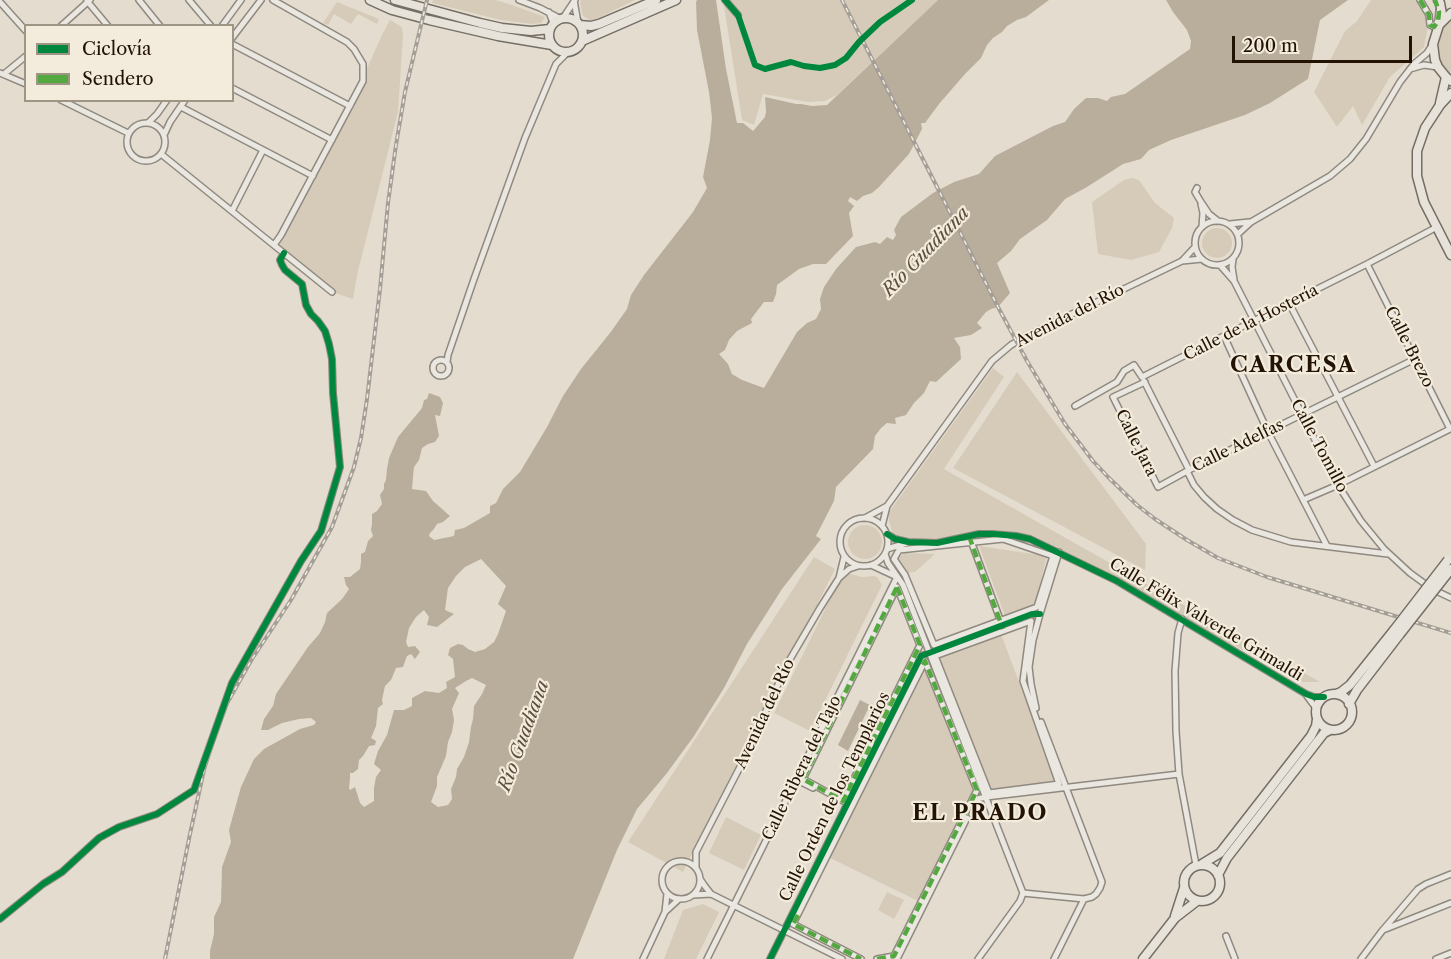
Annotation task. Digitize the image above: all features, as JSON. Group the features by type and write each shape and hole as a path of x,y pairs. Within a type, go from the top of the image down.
{"main road":[{"path":"370,0 392,10 429,21 552,45 560,51 568,52 577,48 582,41 583,33 579,24"},
{"path":"395,0 480,23 531,31 571,19 579,24 591,26 656,0"},
{"path":"582,41 676,0"},
{"path":"1438,0 1443,20"},
{"path":"1440,105 1448,79 1435,60 1433,44 1436,31 1451,11"},
{"path":"552,45 549,38 557,22"},
{"path":"1451,93 1425,128 1417,151 1416,176 1424,202 1451,255"},
{"path":"1349,704 1397,632 1450,562"},
{"path":"1175,918 1184,888 1185,875 1190,869 1220,853 1311,736 1316,726 1316,708 1321,700 1341,692 1350,685 1397,632"},
{"path":"1218,875 1227,858 1324,733 1339,729 1348,722 1351,715 1349,704 1336,694"},
{"path":"1317,719 1330,730"},
{"path":"1184,888 1191,898 1197,901 1210,899 1216,894 1220,882 1218,875 1210,866 1199,865"},
{"path":"1143,959 1175,918 1197,901"}],"street":[{"path":"139,0 158,24"},
{"path":"189,0 209,24"},
{"path":"223,24 241,0"},
{"path":"234,35 261,0"},
{"path":"273,0 347,42 363,64 363,81 274,245"},
{"path":"519,0 549,12 557,22 574,0"},
{"path":"574,0 579,24"},
{"path":"725,0 738,15"},
{"path":"1420,0 1429,15 1430,25 1434,27 1438,21 1438,0"},
{"path":"1438,0 1446,14 1451,11"},
{"path":"63,24 88,1 106,24"},
{"path":"0,2 24,29"},
{"path":"1238,234 1251,222 1329,176 1350,159 1366,139 1400,81 1433,44"},
{"path":"234,45 350,106"},
{"path":"447,362 525,138 556,64 568,52"},
{"path":"2,74 24,58"},
{"path":"1410,69 1424,65 1438,67"},
{"path":"2,74 24,83"},
{"path":"234,89 332,141"},
{"path":"65,102 128,134"},
{"path":"148,123 158,114 166,102"},
{"path":"164,135 184,102"},
{"path":"181,107 313,176"},
{"path":"148,123 160,129 165,141 161,154 150,161 143,162 129,153 126,140 135,126 148,123"},
{"path":"232,211 263,150"},
{"path":"161,154 332,292"},
{"path":"1197,188 1195,192 1201,202 1209,214 1218,221 1230,225 1251,222"},
{"path":"1201,202 1202,227"},
{"path":"1218,221 1207,223 1202,227 1195,240 1197,254 1207,263 1220,265 1227,263 1236,254 1239,244 1238,234 1230,225"},
{"name":"Calle de la Hostería","path":"1144,379 1437,227"},
{"name":"Avenida del Río","path":"1182,261 1195,247"},
{"path":"0,919 62,872 99,838 119,827 157,814 194,790 232,683 301,561 321,531 340,467 332,359 325,331 306,305 302,284 282,265 280,260 284,253"},
{"name":"Calle Tomillo","path":"1233,258 1234,281"},
{"name":"Avenida del Río","path":"882,526 887,506 985,369 1001,353 1026,336 1182,261 1202,259"},
{"name":"Calle Brezo","path":"1367,264 1450,429"},
{"name":"Calle Tomillo","path":"1220,265 1234,281 1338,484 1361,521 1388,554 1410,573 1432,589 1451,598"},
{"path":"1289,303 1374,466"},
{"path":"1224,336 1268,432 1327,546"},
{"name":"Calle Adelfas","path":"1158,487 1188,470 1415,359"},
{"path":"1075,406 1117,382 1124,371 1134,365 1144,379 1194,485 1217,509 1252,530 1291,542 1388,554"},
{"name":"Calle Jara","path":"1144,379 1113,397 1158,487"},
{"path":"1303,500 1450,429"},
{"name":"Avenida del Río","path":"866,518 887,506"},
{"path":"866,518 882,526 888,542 886,552 876,563 858,566 844,557 839,542 841,534 850,522 866,518"},
{"name":"Calle Félix Valverde Grimaldi","path":"886,534 908,543 937,543 993,534 1030,539 1117,581 1306,694 1324,697"},
{"path":"970,539 1002,625"},
{"path":"970,539 899,550 894,560 905,575 934,645 1002,625 1031,621 1023,681 1059,784 989,793 935,656 1002,625 1037,607 1053,556 1003,540 970,539"},
{"path":"908,543 909,549"},
{"name":"Calle Félix Valverde Grimaldi","path":"886,552 908,543"},
{"path":"886,552 903,585 1023,893 1020,901 978,959"},
{"path":"1023,893 1084,899 1096,894 1102,882 1038,713 1030,684 1031,653 1059,552"},
{"name":"Avenida del Río","path":"839,578 844,557"},
{"path":"871,565 897,577"},
{"name":"Avenida del Río","path":"696,867 696,852 740,767 789,661 839,578 849,569 858,566"},
{"name":"Calle Ribera del Tajo","path":"707,959 897,577"},
{"path":"897,587 920,645 845,803 803,779 897,587"},
{"path":"929,653 1032,614 1040,614"},
{"path":"1182,619 1178,633 1175,672 1176,731 1179,774 1199,865"},
{"name":"Calle Orden de los Templarios","path":"770,959 845,803 921,656 929,653"},
{"path":"861,959 793,924 925,661 977,790 894,956 877,959"},
{"name":"Calle Félix Valverde Grimaldi","path":"1306,694 1316,708"},
{"path":"897,959 976,799 1179,774"},
{"path":"796,780 845,803"},
{"path":"681,861 696,852"},
{"path":"700,879 700,885 693,895 679,899 667,894 661,879 663,872 672,862 691,863 696,867 700,879 711,894 842,959"},
{"path":"1361,959 1418,889 1451,874"},
{"path":"643,959 665,912 667,894"},
{"path":"693,895 711,894"},
{"path":"665,912 679,899"},
{"path":"1054,959 1084,899"},
{"path":"1382,931 1451,903"},
{"path":"1226,936 1235,959"},
{"path":"1436,959 1451,953"}],"shaded area":[{"path":"433,0 496,0 545,17 541,23 532,24 501,20 432,3"},
{"path":"581,0 635,0 592,21 583,16"},
{"path":"723,0 938,0 837,95 825,101 808,102 763,94 754,125 742,120"},
{"path":"1371,0 1418,0 1427,16 1428,26 1424,47 1390,77 1362,125 1353,106 1337,127 1314,92 1345,31 1357,21"},
{"path":"337,2 379,19 377,24 358,14 351,24 334,14 328,25 323,23"},
{"path":"1451,19 1451,75 1441,62 1438,46 1442,30"},
{"path":"390,20 402,27 403,36 398,112 353,299 332,292 274,245 350,106"},
{"path":"1132,178 1139,180 1155,203 1174,218 1172,228 1159,252 1131,260 1098,254 1092,202 1124,180"},
{"path":"1217,228 1223,229 1231,237 1231,249 1223,257 1217,258 1211,257 1203,249 1202,243 1203,237 1211,229"},
{"path":"993,368 1004,377 944,469 1320,682 1303,682 1024,534 997,530 972,532 942,540 905,540 897,537 892,531 889,512"},
{"path":"1017,372 1146,544 1145,570 953,468"},
{"path":"865,525 877,530 882,542 877,554 865,559 853,554 848,542 853,530"},
{"path":"979,546 1047,556 1035,604 1005,616"},
{"path":"904,553 935,554 915,572 906,573 897,560"},
{"path":"814,557 835,569 683,872 628,842"},
{"path":"851,574 877,577 882,585 810,731 774,713 838,583 840,584 844,577"},
{"path":"1001,634 1056,781 989,790 938,656"},
{"path":"925,670 974,787 918,901 830,858"},
{"path":"726,817 761,835 744,870 709,853"},
{"path":"887,892 904,900 894,919 878,910"},
{"path":"703,904 719,912 696,959 664,959 683,910"}],"water":[{"name":"Río Guadiana","path":"697,0 716,0 737,123 743,123 753,131 765,117 765,97 796,104 827,105 938,0 1049,0 1026,17 1007,26 993,38 981,58 925,123 921,123 922,129 909,154 879,187 857,201 850,197 848,201 854,206 849,213 853,236 826,264 813,264 799,269 777,285 773,302 764,302 751,319 752,323 737,331 729,340 725,350 719,354 728,364 732,374 764,388 797,332 816,319 821,309 820,299 824,287 836,269 856,247 875,242 880,244 887,237 893,240 896,235 894,230 901,217 933,193 954,182 979,174 995,156 1065,122 1086,98 1107,101 1111,97 1125,94 1190,49 1191,41 1187,30 1166,0 1348,0 1320,20 1308,79 1270,103 1245,115 1171,140 1149,150 1141,159 1123,164 1065,199 1047,220 1020,239 1011,251 997,263 1010,293 998,307 986,312 977,323 982,328 971,335 954,338 960,347 961,359 936,382 930,381 924,393 906,415 895,418 896,424 887,423 881,428 875,436 873,449 836,487 834,501 816,536 821,539 782,589 694,736 637,809 617,850 573,959 210,959 214,917 221,902 222,867 231,842 229,830 241,787 254,759 264,749 316,722 311,718 299,719 282,723 268,730 261,730 264,719 273,706 276,694 320,633 327,613 349,589 344,577 350,577 360,569 361,554 365,552 368,541 373,536 372,514 382,504 380,495 384,489 389,458 398,437 422,408 429,393 440,397 443,403 440,416 435,415 439,436 435,442 422,448 419,460 414,467 412,489 426,491 433,501 450,516 437,524 429,536 434,540 454,536 455,530 464,528 490,513 490,506 496,503 503,489 520,472 581,369 627,309 631,295 644,275 693,212 707,188 703,177 712,118 697,30","holes":["481,559 506,586 498,604 506,611 498,634 494,642 485,649 475,652 458,644 450,648 448,655 453,659 455,677 446,682 447,688 439,693 425,691 412,698 412,706 404,710 394,710 387,735 374,764 381,770 376,777 374,801 364,807 360,803 355,787 350,790 349,788 350,773 358,769 359,760 369,746 375,745 376,741 371,738 376,726 378,708 383,704 385,686 391,680 396,668 403,667 407,656 411,654 415,659 420,652 415,646 408,647 406,642 409,628 424,610 429,617 427,625 437,627 454,614 445,610 448,588 465,567","472,678 486,685 474,706 469,742 451,789 452,799 448,805 438,807 431,802 452,732 454,720 452,709 459,693 455,688"]},
{"path":"860,700 870,705 848,751 838,745"}],"railway":[{"path":"165,959 204,770 225,707 252,659 291,600 332,527 354,467 367,399 396,145 405,92 427,0"},
{"path":"842,0 1027,361 1065,424 1109,478 1155,519 1218,558 1267,577 1451,633"}],"marked path":[{"path":"1420,0 1429,15 1430,25 1434,27 1438,21 1439,12 1435,0"},
{"path":"969,536 1003,629"},
{"path":"897,587 920,645 843,801 803,779 897,587"},
{"path":"877,959 894,956 977,790 925,661 921,668"},
{"path":"798,915 793,924 861,959"}],"cycle path":[{"path":"725,0 738,15 755,65 765,69 791,62 820,68 835,65 846,58 880,22 912,0"},
{"path":"0,919 43,884 62,872 99,838 119,827 157,814 194,790 232,683 301,561 321,531 340,467 332,359 325,331 306,305 302,284 282,265 280,260 284,253"},
{"path":"887,534 895,539 908,542 937,543 979,534 1030,539 1117,581 1306,694 1324,697"},
{"path":"770,959 921,656 1032,614 1040,614"}],"district":[{"name":"CARCESA","path":"1293,366"},
{"name":"EL PRADO","path":"980,814"}]}
